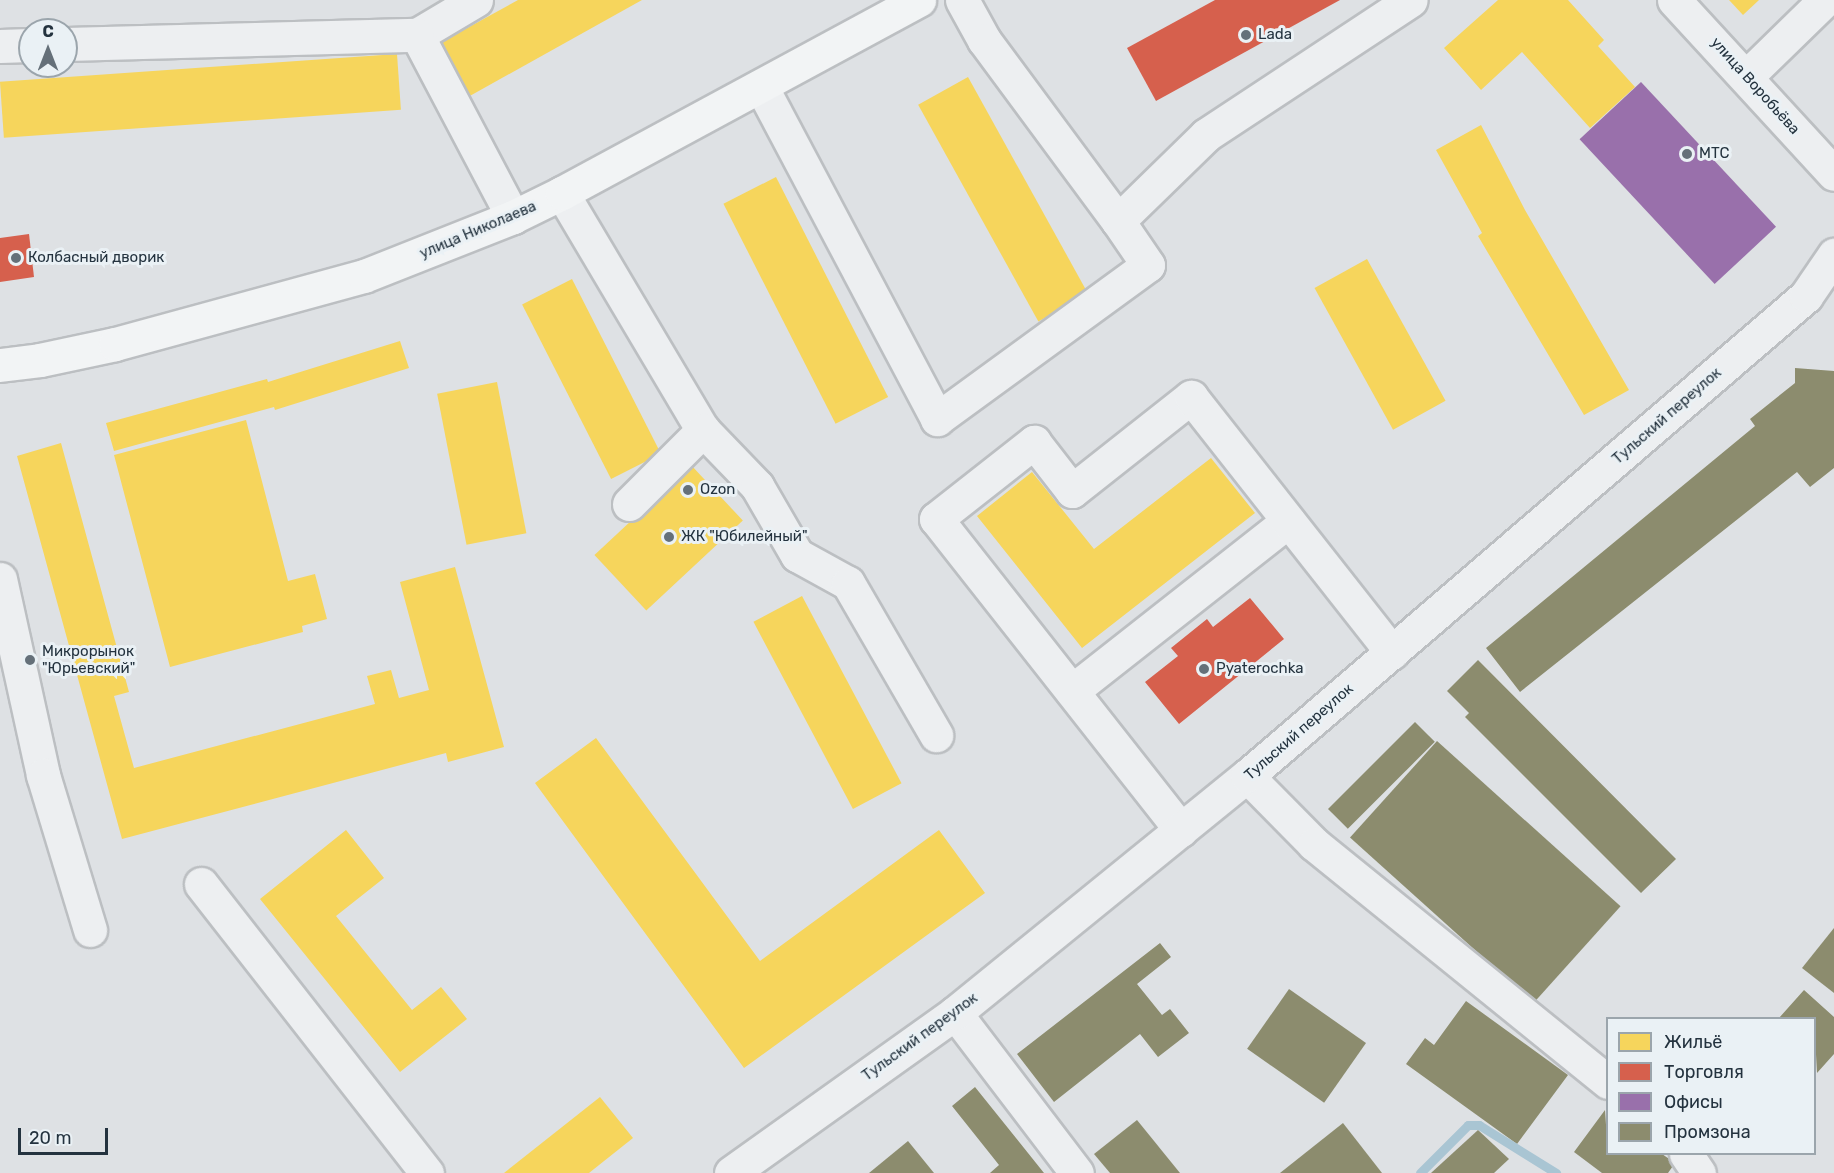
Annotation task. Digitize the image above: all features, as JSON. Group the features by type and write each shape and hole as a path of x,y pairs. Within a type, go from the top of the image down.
{"main road":[{"name":"улица Николаева","path":"0,364 70,354 276,302 364,276 513,217 562,193 919,0"}],"street":[{"path":"78,44 417,35 476,0"},
{"path":"761,86 937,419 1148,265 984,40 962,0"},
{"path":"1118,221 1206,135 1412,0"},
{"name":"улица Воробьёва","path":"1674,0 1747,76 1834,174"},
{"path":"1747,76 1825,0"},
{"path":"417,35 513,217"},
{"path":"0,46 18,45"},
{"path":"562,193 703,430 757,486 797,555 848,583 936,735"},
{"name":"Тульский переулок","path":"731,1173 955,1013 1247,776 1806,296 1834,255"},
{"path":"1181,830 936,519 1034,442 1072,491 1191,398 1392,652"},
{"path":"629,504 703,430"},
{"path":"1072,691 1288,521"},
{"path":"0,579 43,776 90,930"},
{"path":"1247,776 1314,844 1606,1080"},
{"path":"201,884 427,1173"},
{"path":"955,1013 1077,1173"},
{"path":"1687,1155 1699,1173"}],"building: Жильё":[{"path":"518,0 642,0 468,97 438,44"},
{"path":"1498,0 1568,0 1604,40 1598,46 1635,87 1590,128 1522,52 1481,90 1444,48"},
{"path":"1729,0 1759,0 1743,15"},
{"path":"397,54 401,110 4,138 0,82"},
{"path":"968,77 1088,294 1038,322 918,105"},
{"path":"1481,125 1525,210 1629,390 1584,415 1478,236 1482,233 1436,150"},
{"path":"776,177 888,397 836,424 723,204"},
{"path":"1367,259 1446,401 1393,430 1315,288"},
{"path":"572,279 661,454 611,479 522,304"},
{"path":"400,341 409,368 275,410 274,407 114,451 106,423 267,379 268,382"},
{"path":"497,382 526,533 467,545 437,394"},
{"path":"246,420 288,581 315,574 327,619 302,626 303,632 170,667 114,455"},
{"path":"61,443 129,692 114,696 134,768 375,704 367,676 391,670 399,698 429,690 400,582 455,567 504,747 448,762 446,753 122,839 17,456"},
{"path":"1211,458 1255,513 1082,648 977,516 1032,472 1094,549"},
{"name":"ЖК \"Юбилейный\"","path":"691,465 743,521 646,611 594,555"},
{"path":"802,596 902,783 853,809 753,622"},
{"path":"596,738 760,961 939,830 985,893 744,1068 535,783"},
{"path":"346,830 384,878 336,916 412,1010 441,987 467,1019 400,1072 260,899"},
{"path":"600,1097 633,1138 589,1173 504,1173"}],"building: Торговля":[{"path":"1215,0 1340,0 1156,101 1127,48"},
{"name":"Колбасный дворик","path":"29,234 34,277 0,282 0,238"},
{"name":"Pyaterochka","path":"1250,598 1284,639 1179,724 1145,682 1178,656 1171,648 1207,619 1213,627"}],"building: Офисы":[{"path":"1641,82 1776,227 1715,284 1580,139"}],"building: Промзона":[{"path":"1795,368 1834,371 1834,468 1810,487 1797,472 1520,692 1486,648 1755,426 1750,419 1795,383"},
{"path":"1478,660 1676,859 1641,893 1465,717 1469,713 1447,691"},
{"path":"1415,722 1435,742 1348,829 1328,809"},
{"path":"1437,741 1621,906 1534,1003 1350,838"},
{"path":"1834,928 1834,993 1802,968"},
{"path":"1160,943 1171,957 1137,984 1162,1015 1170,1009 1189,1033 1158,1057 1140,1034 1054,1102 1017,1054"},
{"path":"1289,989 1366,1043 1324,1103 1247,1049"},
{"path":"1804,990 1834,1017 1834,1054 1817,1073 1816,1017 1780,1017"},
{"path":"1466,1001 1568,1075 1517,1144 1406,1064 1425,1038 1434,1045"},
{"path":"975,1087 1044,1173 990,1173 999,1165 952,1106"},
{"path":"1605,1110 1606,1155 1663,1155 1675,1163 1668,1173 1602,1173 1574,1152"},
{"path":"1137,1120 1180,1173 1110,1173 1094,1154"},
{"path":"1343,1123 1382,1173 1280,1173"},
{"path":"1478,1130 1509,1159 1494,1173 1431,1173"},
{"path":"908,1141 934,1173 869,1173"}],"waterway":[{"path":"1420,1173 1468,1125 1479,1125 1556,1173"}],"place":[{"name":"Lada","path":"1246,35"},
{"name":"МТС","path":"1687,154"},
{"name":"Колбасный дворик","path":"16,258"},
{"name":"Ozon","path":"688,490"},
{"name":"ЖК \"Юбилейный\"","path":"669,537"},
{"name":"Микрорынок \"Юрьевский\"","path":"30,660"},
{"name":"Pyaterochka","path":"1204,669"}]}
